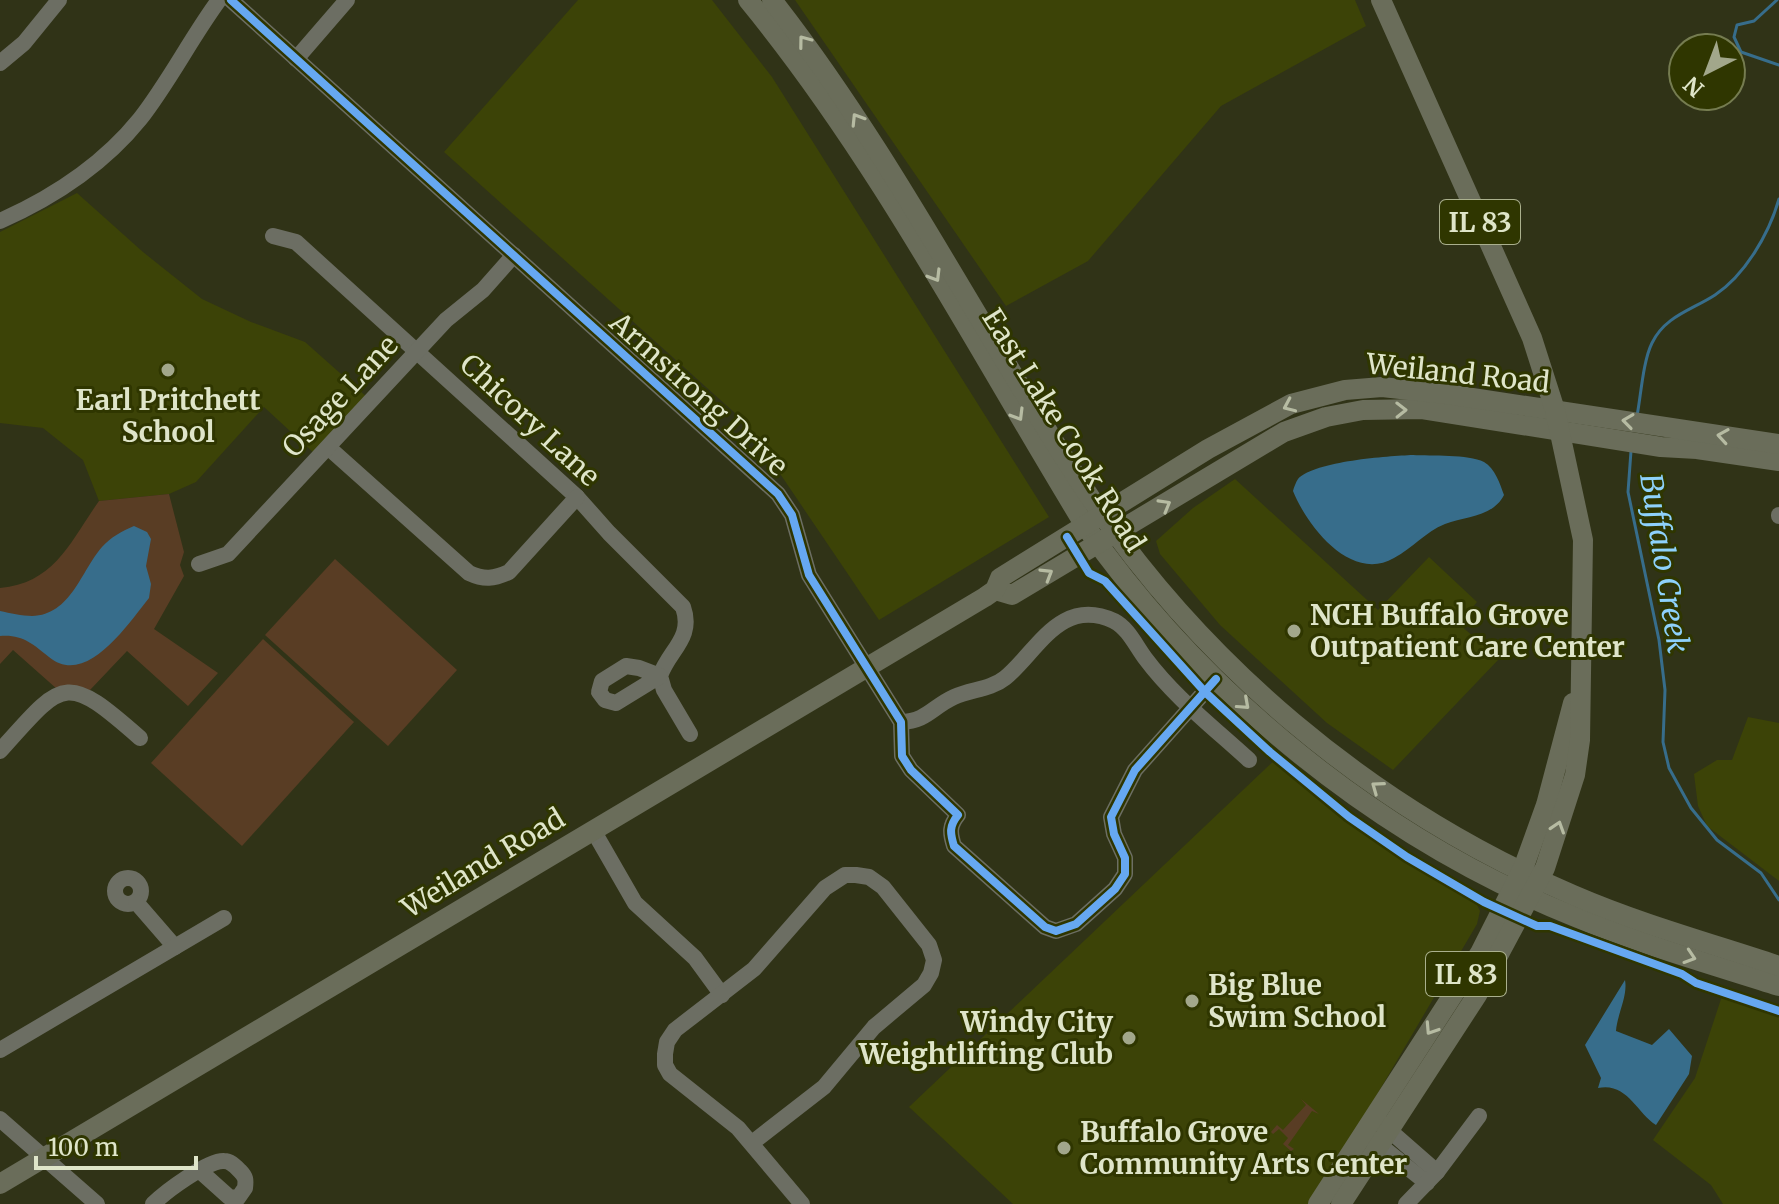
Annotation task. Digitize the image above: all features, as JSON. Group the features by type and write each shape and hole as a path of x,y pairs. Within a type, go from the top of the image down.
{"main road":[{"name":"East Lake Cook Road","path":"748,0 820,94 865,162 1097,543 1216,679 1279,736 1364,802 1410,833 1525,884"},
{"name":"East Lake Cook Road","path":"772,0 834,83 1077,478 1174,603 1229,664 1287,718 1383,792 1525,884"},
{"name":"IL 83","path":"1341,1204 1377,1131 1480,953 1525,884 1545,868 1575,775 1580,740 1583,540 1555,410 1532,338 1381,0"},
{"name":"Weiland Road","path":"0,1184 995,590 1000,578 1084,524 1208,449 1291,404 1318,396 1382,387 1446,394 1555,410 1587,425 1779,461"},
{"name":"Weiland Road","path":"995,590 1012,595 1284,432 1326,417 1363,410 1422,409 1560,432 1587,425"},
{"name":"Weiland Road","path":"1664,437 1779,444"},
{"path":"1525,884 1779,966"},
{"path":"1525,884 1644,942 1779,986"},
{"name":"IL 83","path":"1318,1204 1377,1131"}],"street":[{"path":"0,63 24,43 59,0"},
{"path":"0,221 36,204 87,172 121,140 153,101 196,30 219,0"},
{"name":"Armstrong Drive","path":"231,0 778,494 792,515 809,575 901,722 902,756 911,770 958,815 952,822 950,833 954,846 1035,920 1056,931 1076,924 1115,889 1125,874 1125,858 1114,834 1111,817 1135,770 1216,679"},
{"path":"296,59 347,0"},
{"name":"Chicory Lane","path":"273,236 296,242 417,351 577,497 683,607 687,618 683,639 660,676 664,690 690,734"},
{"name":"Osage Lane","path":"199,564 228,554 446,320 483,290 514,255"},
{"path":"329,448 469,573 481,579 496,578 509,572 577,497"},
{"path":"901,722 917,721 958,695 982,690 1003,680 1048,630 1075,618 1095,616 1115,621 1127,631 1155,671 1249,760"},
{"path":"0,751 37,709 60,692 79,692 99,701 140,738"},
{"path":"593,830 635,903 695,958 722,995"},
{"path":"752,1143 835,1077 874,1027 924,985 931,973 934,960 923,935 883,887 869,877 845,875 825,888 754,969 675,1030 667,1042 665,1065 670,1074 680,1085 719,1112 752,1143 802,1204"},
{"path":"136,902 175,947"},
{"path":"0,1050 224,918"},
{"path":"1406,1204 1432,1177 1479,1116"},
{"path":"0,1119 97,1204"},
{"path":"1377,1131 1432,1177"},
{"path":"153,1204 200,1171"}],"shaded area":[{"path":"578,0 712,0 772,77 1049,517 879,620 745,422 444,152"},
{"path":"795,0 1355,0 1366,26 1221,106 1088,261 1006,306"},
{"name":"Earl Pritchett School","path":"77,193 202,299 305,342 368,398 316,455 264,407 196,482 169,494 99,501 83,460 43,428 0,423 0,232"},
{"path":"1235,479 1378,610 1429,557 1477,602 1459,624 1499,659 1393,770 1327,723 1220,625 1160,554 1156,541 1193,508"},
{"path":"169,494 184,552 180,565 184,576 154,629 218,673 188,706 127,651 90,690 57,689 13,650 0,664 0,588 19,585 48,569 99,501"},
{"path":"335,559 457,670 388,746 265,635"},
{"path":"263,639 354,722 242,846 151,763"},
{"path":"1748,717 1779,723 1779,881 1707,826 1698,806 1694,774 1717,760 1732,760"},
{"path":"1280,755 1432,875 1474,899 1480,911 1477,924 1358,1127 1310,1204 1013,1204 909,1107"},
{"path":"1722,996 1779,1014 1779,1204 1723,1204 1711,1185 1653,1140 1695,1078"},
{"path":"1301,1099 1319,1114 1312,1111 1288,1145 1294,1149 1291,1151 1283,1144 1288,1138 1279,1129 1273,1134 1271,1132 1277,1125 1283,1130 1306,1105"}],"water":[{"path":"1413,455 1459,457 1484,462 1494,472 1504,495 1486,512 1438,527 1401,554 1378,564 1362,563 1333,547 1309,520 1293,491 1298,479 1320,468 1352,461"},
{"path":"134,526 147,532 151,539 146,566 151,584 149,598 105,649 77,665 63,664 27,641 0,636 0,611 32,616 56,608 74,590 102,547"},
{"path":"1625,980 1616,1031 1652,1045 1669,1029 1692,1056 1689,1074 1656,1125 1624,1094 1608,1087 1598,1088 1601,1078 1585,1045"}],"waterway":[{"name":"Buffalo Creek","path":"1777,0 1754,21 1737,25 1734,37 1741,52 1779,65"},
{"name":"Buffalo Creek","path":"1637,416 1646,359 1657,334 1680,314 1726,287 1746,265 1769,226 1779,199"},
{"name":"Buffalo Creek","path":"1631,451 1628,492 1659,640 1665,690 1663,742 1669,768 1691,808 1717,840 1761,873 1779,900"}],"cycle path":[{"path":"231,0 778,494 792,515 809,575 901,722 902,756 911,770 958,815 951,830 954,846 1045,927 1056,931 1076,924 1115,889 1125,874 1125,858 1114,834 1111,817 1135,770 1216,679"},
{"path":"1067,537 1089,573 1105,581 1205,692 1270,752 1349,817 1407,857 1484,902 1537,926 1550,926 1682,974 1696,983 1779,1011"}],"place":[{"name":"Earl Pritchett School","path":"168,370"},
{"name":"NCH Buffalo Grove Outpatient Care Center","path":"1294,631"},
{"name":"Big Blue Swim School","path":"1192,1001"},
{"name":"Windy City Weightlifting Club","path":"1129,1038"},
{"name":"Buffalo Grove Community Arts Center","path":"1064,1148"}]}
